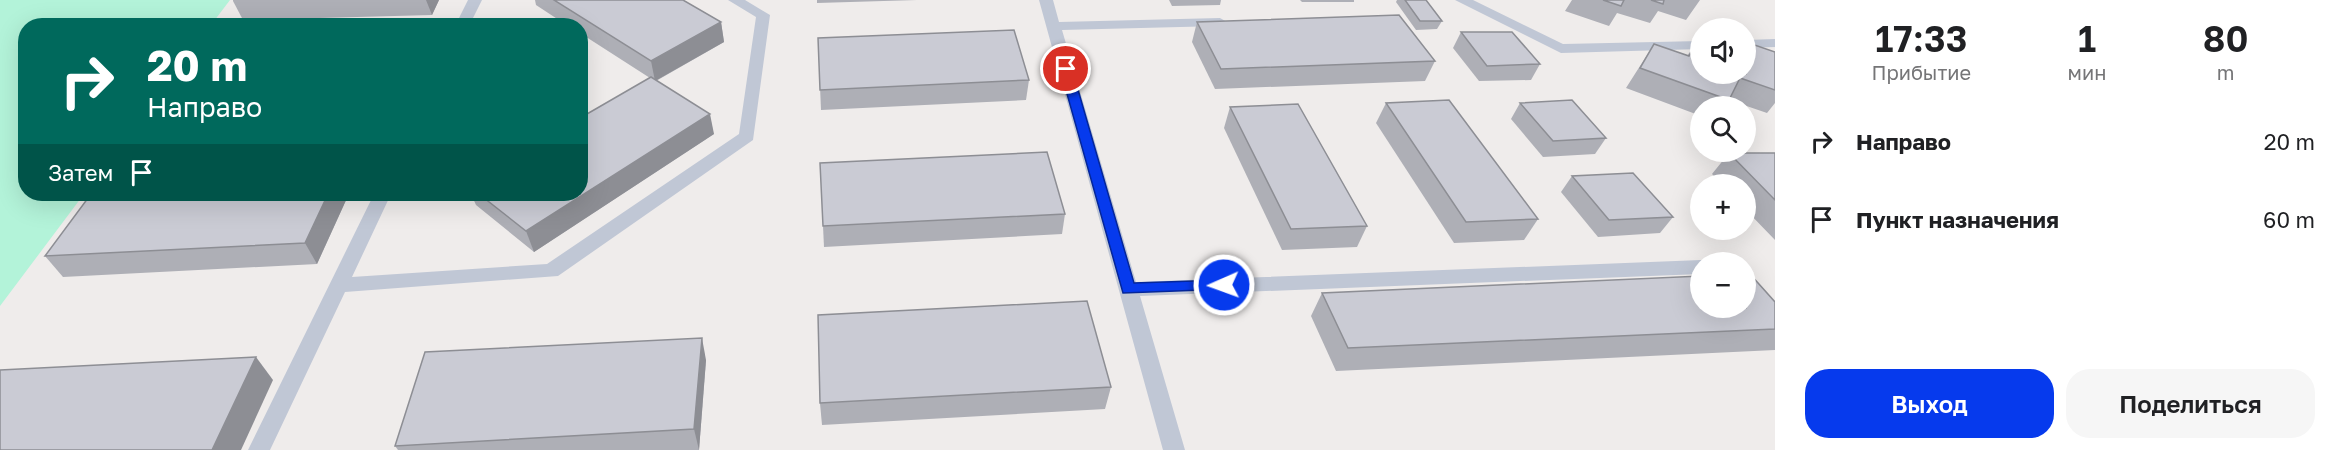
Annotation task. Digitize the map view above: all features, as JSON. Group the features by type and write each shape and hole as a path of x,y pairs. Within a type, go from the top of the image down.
{"lane":[{"path":"466,18 475,0"},
{"path":"338,285 551,271 747,136 764,15 735,0"},
{"path":"1046,0 1174,450"},
{"path":"1462,0 1561,49 1690,45"},
{"path":"1054,26 1230,22"},
{"path":"1756,44 1775,43"},
{"path":"259,450 379,201"},
{"path":"1128,289 1690,267"}],"green space":[{"path":"0,0 230,0 216,18 18,18 18,201 79,201 0,306"}],"building":[{"path":"554,0 683,0 721,22 651,61 588,21 588,18 583,18"},
{"path":"1405,0 1426,0 1442,21 1420,21"},
{"path":"1603,0 1624,0 1621,6"},
{"path":"1651,0 1664,0 1663,4"},
{"path":"1399,15 1435,61 1221,69 1197,22"},
{"path":"1014,30 1029,80 820,90 818,38"},
{"path":"1461,32 1512,32 1540,64 1487,66"},
{"path":"1654,44 1689,56 1690,54 1690,84 1737,84 1731,96 1718,96 1640,68"},
{"path":"1756,45 1775,52 1775,90 1756,83"},
{"path":"651,77 710,114 588,192 588,113"},
{"path":"1449,100 1538,219 1466,222 1386,103"},
{"path":"1572,100 1606,138 1553,141 1520,103"},
{"path":"1298,104 1367,226 1291,229 1230,107"},
{"path":"1047,152 1065,214 823,226 820,163"},
{"path":"1756,153 1775,153 1775,200 1756,181 1756,174 1750,174 1738,162 1756,162"},
{"path":"1633,173 1673,217 1609,220 1572,176"},
{"path":"86,201 325,201 305,243 45,256"},
{"path":"488,201 573,201 526,231"},
{"path":"1690,276 1690,318 1756,318 1756,281 1775,302 1775,329 1348,348 1322,293"},
{"path":"1087,301 1111,387 820,403 818,315"},
{"path":"702,338 694,429 395,446 425,352"},
{"path":"256,357 212,450 0,450 0,370"}],"route":[{"path":"1066,69 1128,289 1224,285"}]}
